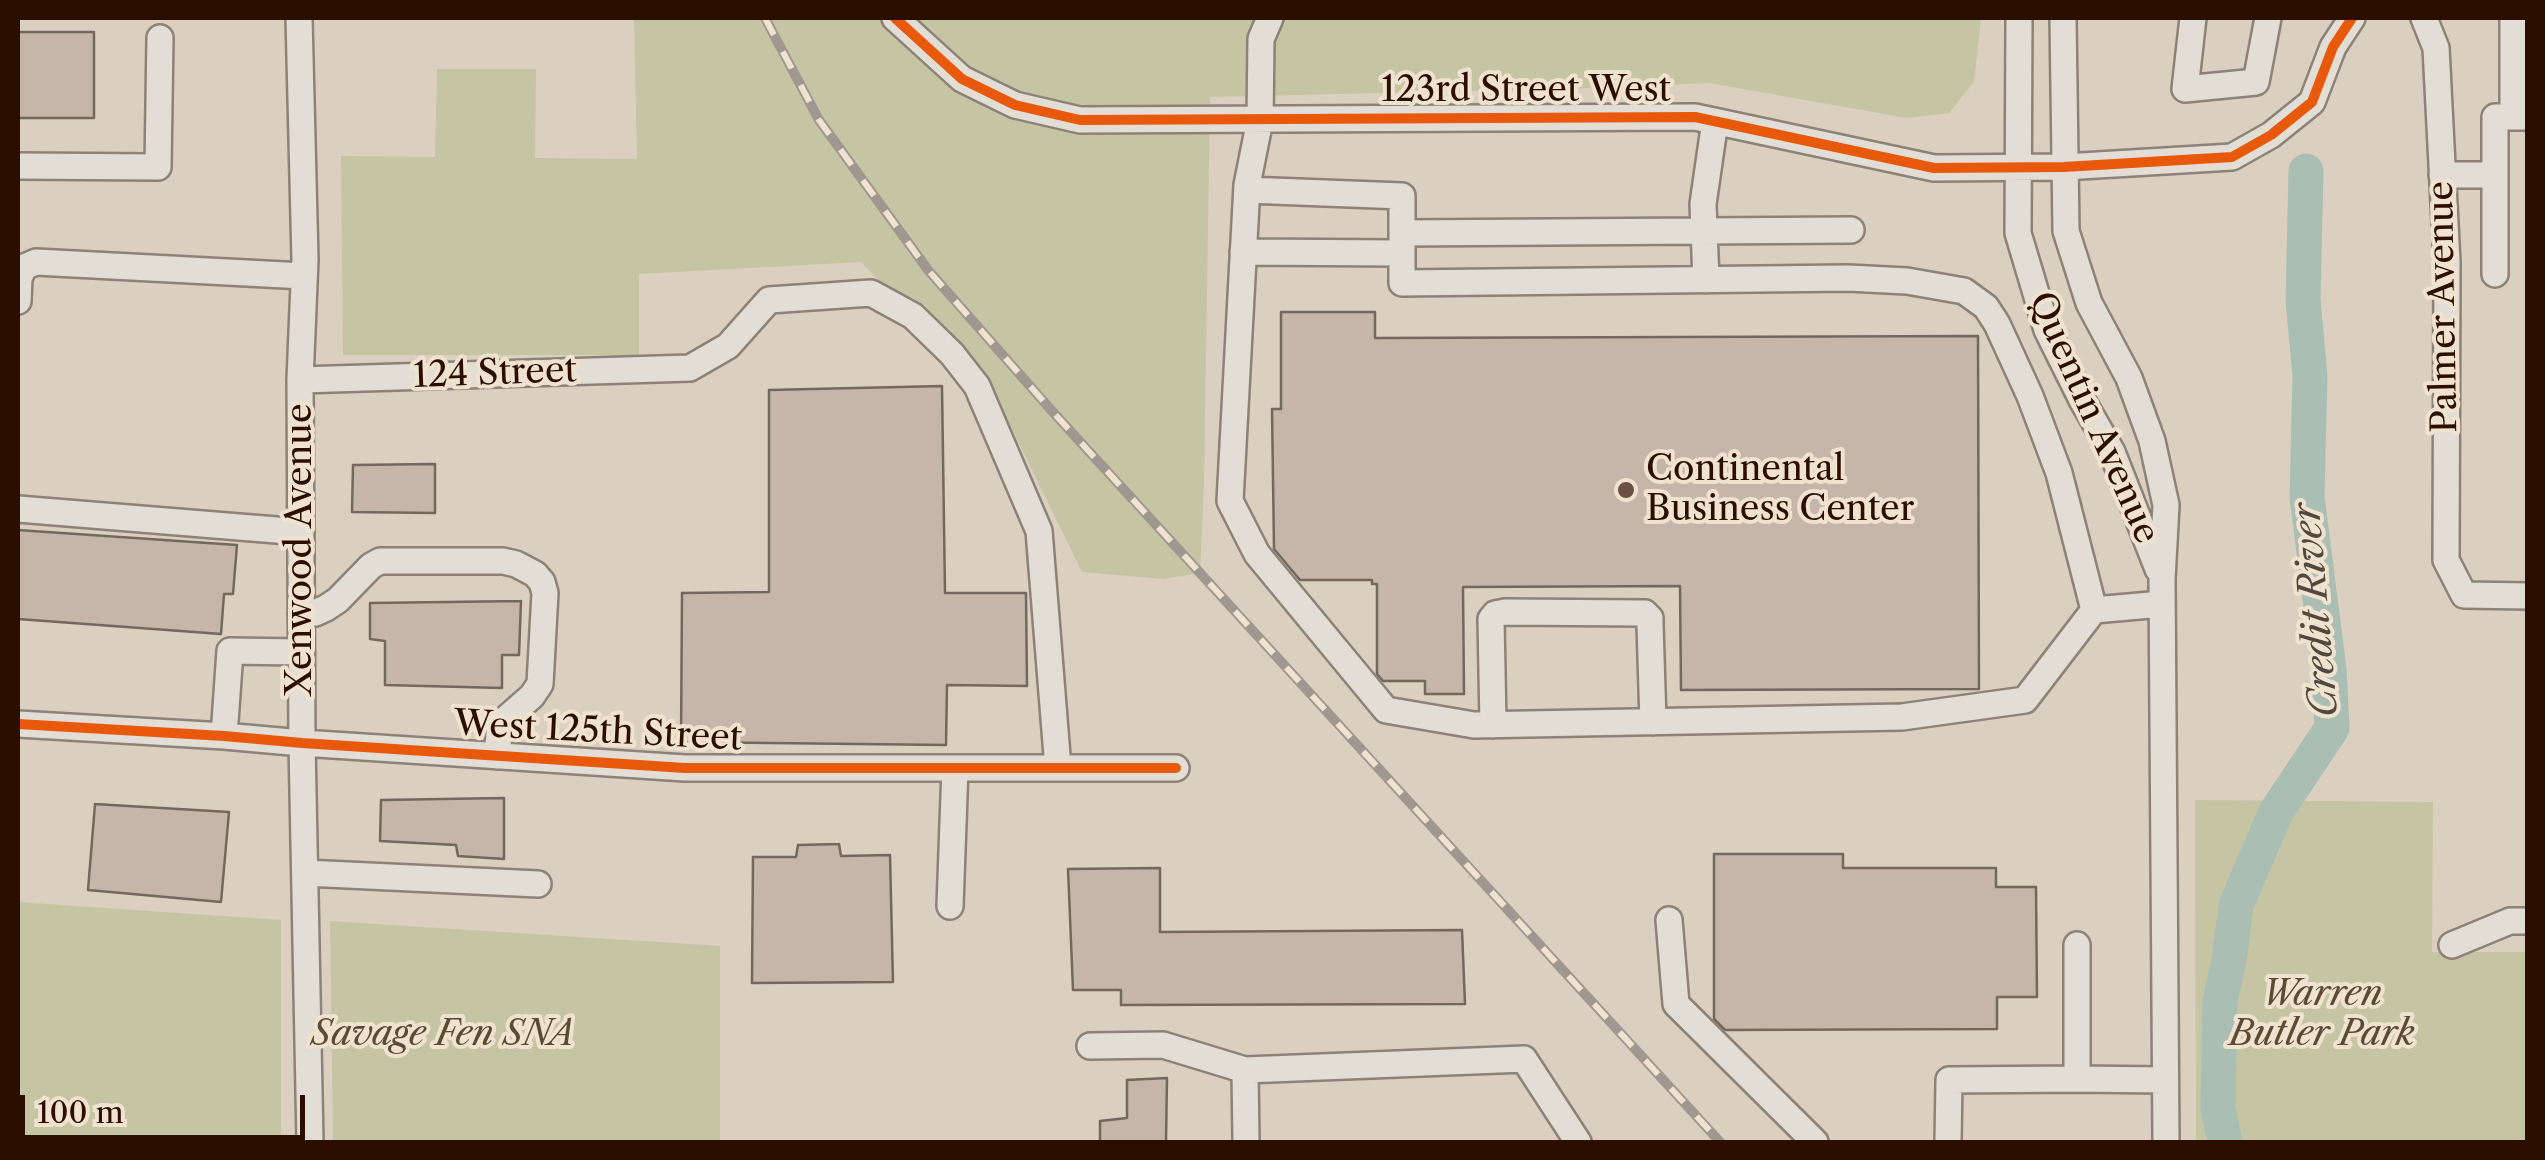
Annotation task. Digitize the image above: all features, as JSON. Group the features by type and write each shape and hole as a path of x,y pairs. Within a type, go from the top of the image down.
{"street":[{"name":"Xenwood Avenue","path":"299,18 304,276 300,380 302,743 310,1142"},
{"name":"123rd Street West","path":"895,18 962,79 1015,105 1080,120 1695,117 1934,168 2232,157 2272,135 2312,102 2333,47 2352,18"},
{"path":"1270,18 1261,39 1260,120 1246,190 1230,501 1258,554 1386,710 1492,725 1902,718 2025,700 2094,610 2162,591"},
{"name":"Quentin Avenue","path":"2019,18 2018,233 2047,330 2112,452 2162,591"},
{"name":"Quentin Avenue","path":"2063,18 2066,231 2088,303 2129,378 2152,441 2166,505 2162,591 2166,1142"},
{"path":"2193,18 2185,89 2256,82 2268,18"},
{"name":"Palmer Avenue","path":"2424,18 2436,48 2447,262 2446,560 2464,595 2528,596"},
{"path":"2495,274 2495,118 2520,117 2513,18"},
{"path":"18,166 158,167 160,38"},
{"path":"1706,280 1703,204 1715,121"},
{"path":"2442,176 2495,174"},
{"path":"1246,190 1402,196 1402,283 1848,278 1964,290 1998,324 2030,396 2059,473 2094,610"},
{"path":"1243,252 1704,232 1851,230"},
{"path":"18,301 19,278 24,267 36,262 304,276"},
{"name":"124 Street","path":"300,380 690,368 728,346 768,300 871,293 914,316 977,386 1039,531 1058,768"},
{"path":"18,509 300,532"},
{"path":"301,614 315,613 338,600 370,566 380,561 503,561 535,574 546,592 540,684 500,724 497,756"},
{"path":"1492,725 1491,618 1505,612 1644,613 1650,618 1653,722"},
{"path":"224,736 230,650 302,652"},
{"name":"West 125th Street","path":"18,724 686,768 1176,768"},
{"path":"950,906 956,768"},
{"path":"304,872 538,884"},
{"path":"1669,920 1676,1004 1816,1142"},
{"path":"2452,945 2510,922 2528,922"},
{"path":"2077,945 2077,1079"},
{"path":"1090,1046 1164,1046 1246,1070 1524,1060 1578,1142"},
{"path":"1246,1070 1246,1142"},
{"path":"1948,1142 1949,1080 2165,1080"}],"green space":[{"path":"634,18 1981,18 1974,82 1949,113 1907,118 1709,83 1210,97 1200,573 1164,579 1082,572 1007,419 937,339 861,262 639,274 639,355 343,355 341,156 435,157 437,69 536,69 535,158 637,159"},
{"name":"Warren Butler Park","path":"2195,800 2433,802 2432,952 2527,952 2527,1142 2196,1142"},
{"name":"Savage Fen SNA","path":"18,902 281,920 281,1142 18,1142"},
{"name":"Savage Fen SNA","path":"330,921 720,946 720,1142 333,1142"}],"building":[{"path":"18,32 94,32 94,118 18,118"},
{"name":"Continental Business Center","path":"1281,312 1375,312 1375,338 1978,336 1979,689 1681,690 1680,586 1463,587 1464,694 1425,694 1425,681 1383,681 1377,674 1377,584 1372,584 1372,580 1300,580 1274,549 1272,409 1281,409"},
{"path":"942,386 945,593 1026,593 1027,686 947,685 946,745 681,742 682,593 769,592 769,390"},
{"path":"435,464 435,513 352,512 353,465"},
{"path":"18,530 237,545 233,594 224,594 221,634 18,619"},
{"path":"521,601 519,655 502,655 502,688 385,685 385,641 370,639 370,603"},
{"path":"504,798 504,859 458,856 456,845 380,841 381,800"},
{"path":"95,804 229,812 221,902 88,890"},
{"path":"839,844 841,856 890,855 893,982 752,983 753,857 796,857 798,845"},
{"path":"1714,854 1843,854 1843,868 1996,868 1996,887 2036,887 2037,997 1997,997 1997,1029 1725,1030 1714,1019"},
{"path":"1160,868 1160,932 1462,930 1465,1004 1121,1005 1121,990 1073,990 1068,869"},
{"path":"1167,1078 1166,1142 1100,1142 1100,1121 1127,1118 1127,1080"}],"waterway":[{"name":"Credit River","path":"2225,1142 2218,1109 2220,1001 2236,905 2276,812 2332,728 2329,669 2307,497 2310,376 2303,300 2306,171"}],"railway":[{"path":"765,18 819,120 928,270 1052,411 1720,1142"}],"cycle path":[{"path":"895,18 962,79 1015,105 1080,120 1695,117 1934,168 2064,167 2232,157 2271,135 2312,102 2333,47 2352,18"},
{"path":"18,724 685,768 1176,768"}],"place":[{"name":"Continental Business Center","path":"1626,490"}]}
